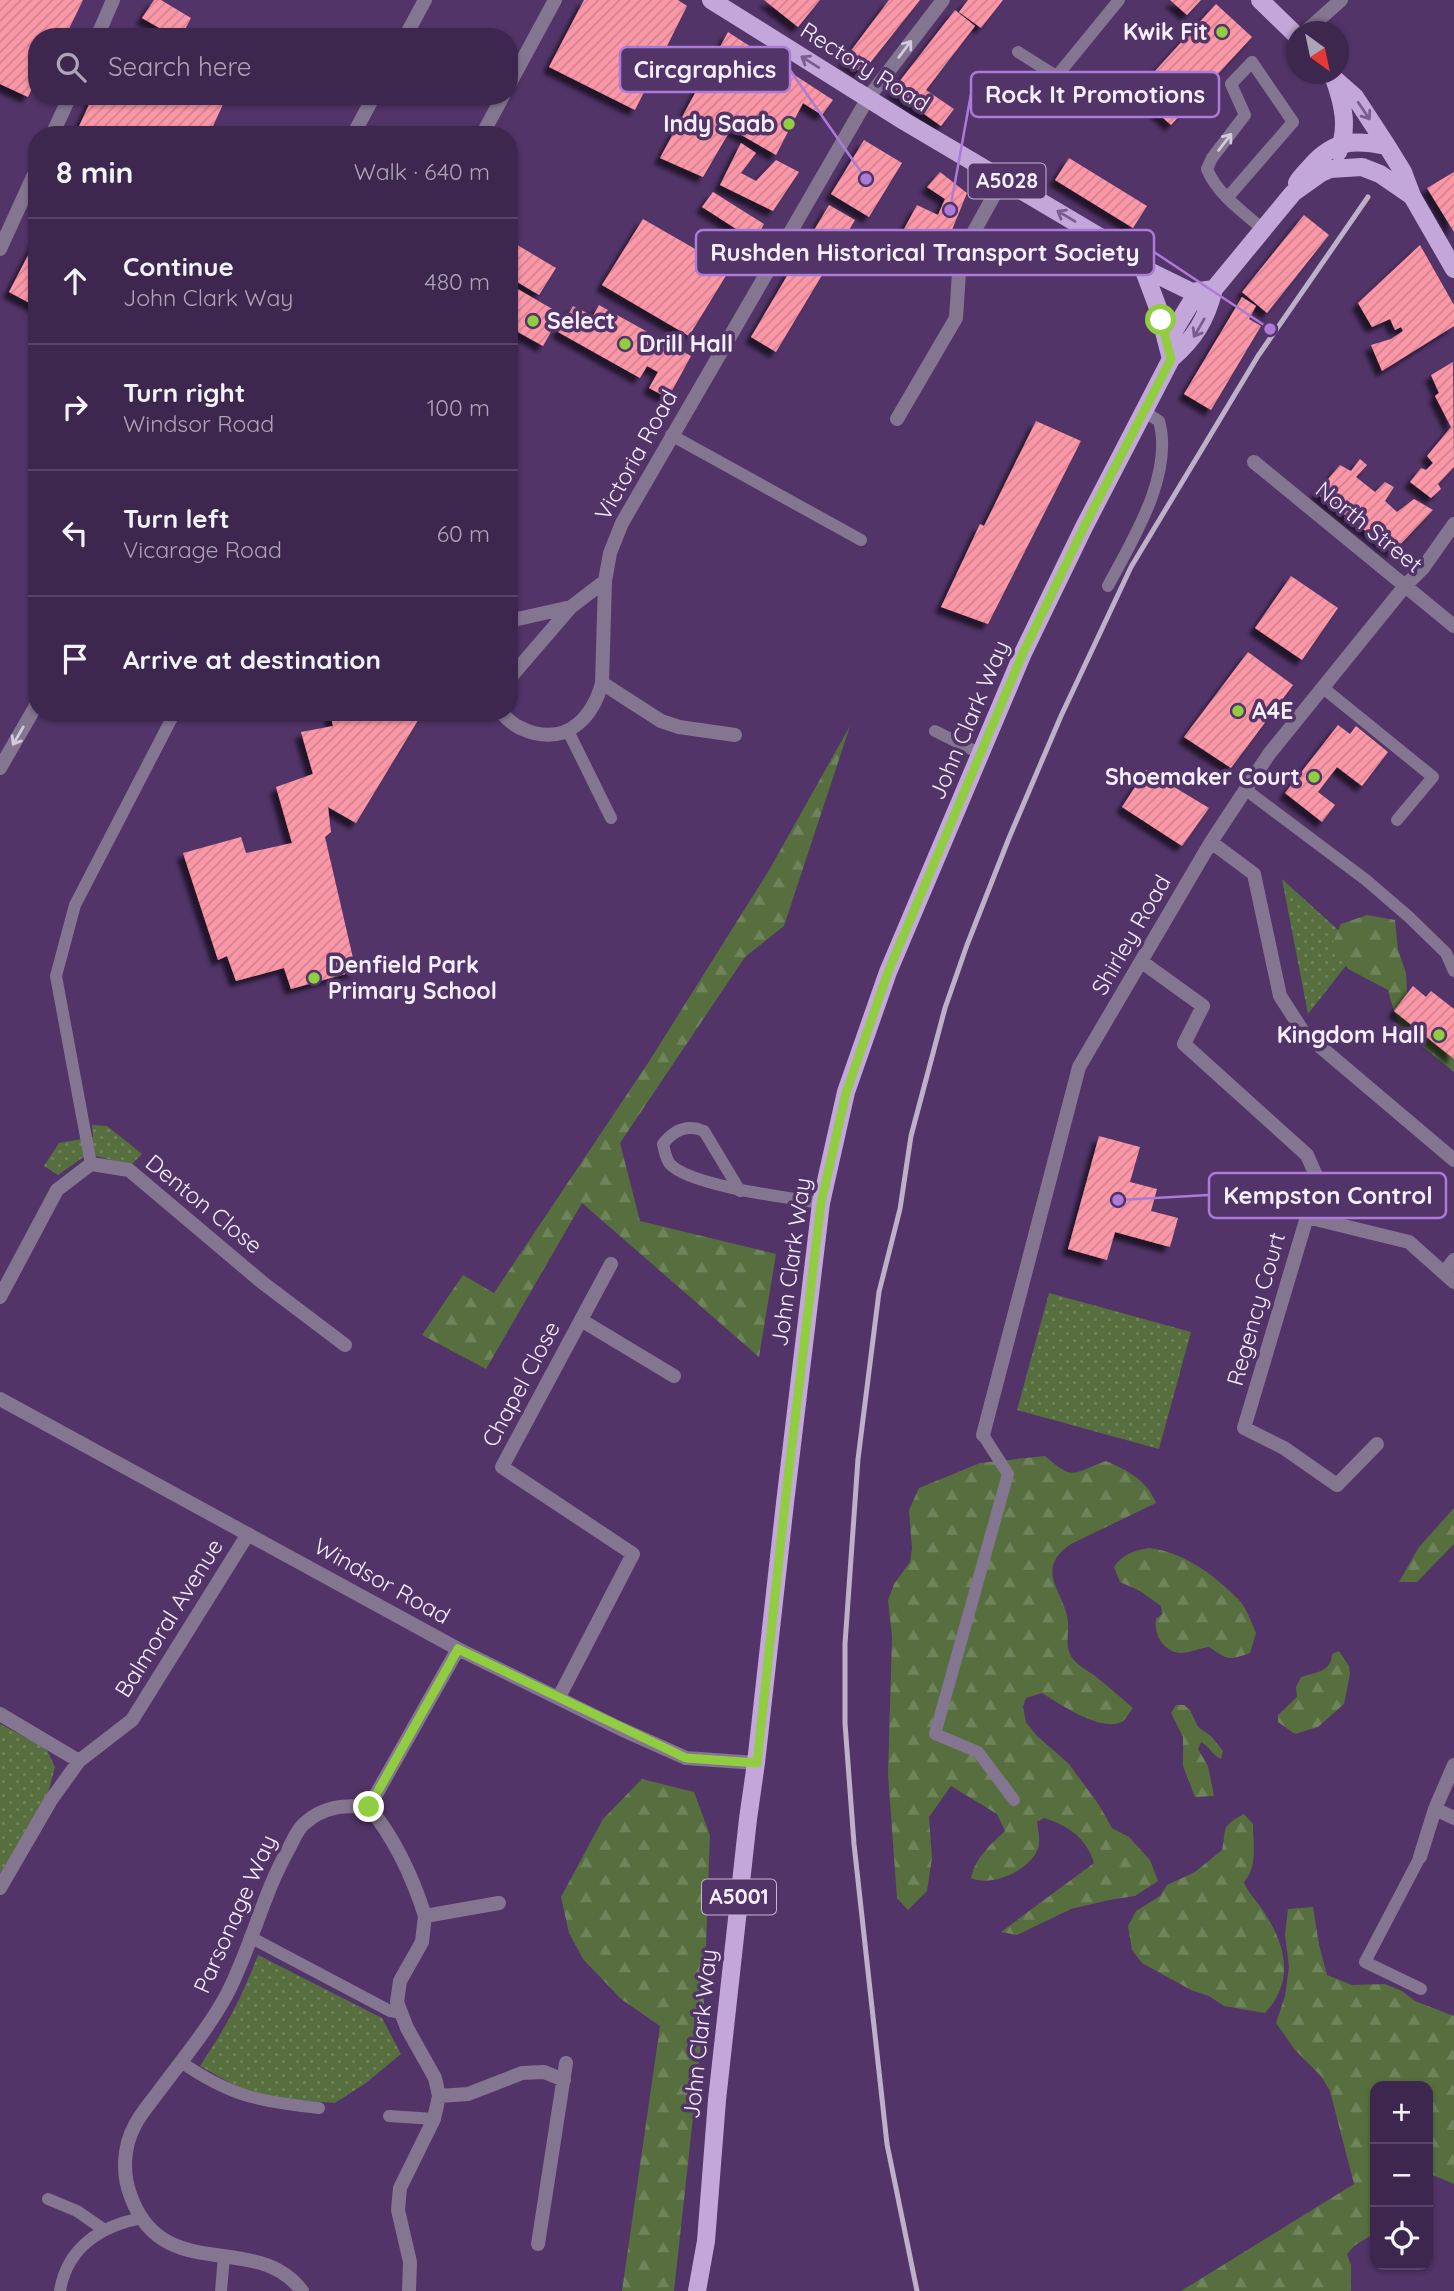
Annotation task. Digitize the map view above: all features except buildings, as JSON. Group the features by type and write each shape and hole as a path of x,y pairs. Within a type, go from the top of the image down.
{"main road":[{"name":"Rectory Road","path":"711,0 1100,237 1143,268 1192,292 1214,289"},
{"path":"1260,0 1286,25"},
{"path":"1331,169 1342,143 1343,110 1334,84"},
{"path":"1340,84 1354,97 1387,146 1403,172 1412,196 1454,268"},
{"path":"1214,289 1293,193 1298,179 1329,149 1342,143 1360,142 1387,146"},
{"path":"1293,193 1331,169 1346,167 1372,170 1412,196"},
{"path":"1143,268 1158,308 1171,359"},
{"name":"A5001","path":"1171,359 1194,337 1209,311 1214,289"},
{"name":"John Clark Way","path":"697,2291 706,2241 717,2100 746,1832 757,1763 786,1490 821,1203 846,1093 888,972 1034,630 1171,359"}],"street":[{"path":"101,28 113,0"},
{"path":"410,28 425,0"},
{"path":"518,68 555,0"},
{"name":"Victoria Road","path":"568,731 587,716 598,697 602,683 605,581 610,553 622,523 868,98 943,0"},
{"path":"1317,21 1340,0"},
{"path":"56,126 66,105"},
{"path":"358,126 369,105"},
{"path":"487,126 498,105"},
{"path":"897,419 956,318 960,257 1003,179"},
{"path":"0,249 28,188"},
{"name":"North Street","path":"1254,462 1454,626"},
{"name":"Shirley Road","path":"983,1435 1079,1067 1211,842 1269,754 1405,586 1423,568 1454,524"},
{"path":"518,669 570,607 605,581"},
{"path":"518,619 570,607"},
{"path":"602,683 661,721 679,727 735,735"},
{"path":"0,768 28,720"},
{"path":"508,721 524,730 556,735 568,731"},
{"path":"1211,842 1254,874 1280,996 1304,1033 1454,1160"},
{"name":"Regency Court","path":"1142,962 1203,1006 1184,1044 1307,1155 1318,1180 1244,1428 1284,1448 1337,1485 1377,1444"},
{"path":"0,1297 57,1190 91,1164"},
{"name":"Denton Close","path":"91,1164 129,1170 263,1283 345,1345"},
{"path":"1307,1217 1409,1242 1449,1278 1454,1260"},
{"name":"Chapel Close","path":"559,1697 634,1554 502,1467 611,1264"},
{"path":"581,1320 674,1376"},
{"name":"Windsor Road","path":"0,1399 458,1649 686,1758 757,1763"},
{"name":"Balmoral Avenue","path":"0,1888 51,1800 79,1761 132,1720 248,1534"},
{"path":"409,2291 410,2262 398,2210 400,2188 434,2119 439,2096 435,2078 397,2002 400,1981 422,1942 425,1916 419,1896 385,1827 369,1807 458,1649"},
{"path":"0,1714 79,1761"},
{"path":"1420,1857 1435,1809 1454,1765"},
{"name":"Parsonage Way","path":"302,2291 279,2271 254,2260 179,2249 158,2237 131,2198 125,2174 126,2149 135,2125 227,1994 271,1881 302,1824 326,1808 348,1805 369,1807"},
{"path":"1435,1809 1454,1818"},
{"path":"425,1916 499,1903"},
{"path":"538,2244 566,2063"},
{"path":"439,2096 468,2095 522,2073 544,2072 564,2080"}],"lane":[{"path":"1056,77 1119,0"},
{"path":"1018,52 1096,102"},
{"path":"1228,197 1293,122 1252,62 1231,84 1245,115 1212,158 1207,169 1213,182 1228,197 1264,230"},
{"path":"1108,586 1157,486 1164,437 1159,421 1145,412"},
{"path":"671,435 861,540"},
{"path":"1322,687 1433,777 1397,820"},
{"path":"91,1164 56,976 75,905 170,721"},
{"path":"568,731 611,818"},
{"path":"935,732 981,754"},
{"path":"1246,790 1377,889 1446,953 1454,971"},
{"path":"740,1191 704,1131 693,1127 682,1129 671,1133 663,1144 671,1166 683,1173 740,1191 821,1203"},
{"path":"983,1435 1008,1474 935,1734 978,1752 1014,1800"},
{"path":"1420,1857 1366,1962 1421,1989"},
{"path":"250,1937 390,2011 401,2013"},
{"path":"181,2062 208,2081 236,2093 267,2103 319,2108"},
{"path":"389,2116 434,2119"},
{"path":"48,2199 77,2211 103,2229"},
{"path":"60,2291 62,2278 75,2256 103,2229 143,2218"},
{"path":"221,2291 224,2257"}],"green space":[{"path":"850,726 784,926 745,957 620,1143 640,1221 776,1254 759,1357 582,1203 486,1369 422,1335 463,1275 494,1293 648,1063 768,872"},
{"path":"1282,879 1359,949 1308,1014"},
{"path":"1367,915 1395,920 1398,950 1406,973 1407,994 1402,1009 1404,1019 1454,1059 1454,1072 1402,1030 1388,990 1348,969 1333,942 1341,924"},
{"path":"92,1125 107,1126 142,1154 131,1165 96,1156 82,1158 58,1175 44,1166 59,1143 93,1137"},
{"path":"1049,1293 1191,1332 1159,1449 1017,1410"},
{"path":"1045,1456 1062,1469 1074,1473 1106,1461 1142,1482 1156,1503 1071,1544 1060,1554 1052,1572 1066,1611 1070,1655 1133,1708 1123,1721 1104,1724 1081,1716 1042,1693 1026,1698 1023,1707 1026,1722 1036,1735 1069,1764 1112,1828 1129,1837 1150,1860 1158,1881 1135,1896 1071,1909 1017,1935 1001,1932 1094,1863 1091,1854 1075,1834 1061,1824 1044,1818 1037,1822 1039,1845 1036,1854 1021,1869 990,1880 971,1878 980,1858 1005,1831 997,1814 951,1786 929,1817 932,1858 927,1891 908,1910 897,1898 888,1774 892,1637 888,1600 894,1584 910,1562 912,1548 909,1510 919,1488 980,1463"},
{"path":"1454,1508 1454,1544 1417,1582 1399,1582 1419,1547"},
{"path":"1149,1548 1174,1554 1198,1566 1238,1599 1256,1633 1250,1653 1228,1658 1209,1647 1180,1653 1164,1646 1156,1625 1156,1619 1162,1614 1161,1606 1140,1591 1120,1582 1114,1567 1129,1554"},
{"path":"1339,1651 1349,1666 1350,1674 1344,1704 1318,1727 1295,1734 1278,1722 1278,1715 1297,1697 1296,1687 1301,1677 1325,1668 1329,1665 1332,1654"},
{"path":"1176,1705 1184,1705 1190,1710 1198,1727 1211,1736 1223,1751 1221,1759 1201,1742 1198,1749 1208,1766 1214,1796 1195,1797 1183,1766 1183,1737 1171,1713"},
{"path":"0,1724 46,1748 55,1767 48,1793 0,1874"},
{"path":"642,1779 694,1792 710,1835 703,2026 674,2291 622,2291 660,2026 621,1999 583,1959 569,1933 561,1897 603,1819"},
{"path":"1244,1814 1253,1824 1254,1847 1251,1869 1244,1882 1277,1935 1284,1961 1281,1988 1265,2013 1224,2006 1142,1963 1132,1950 1128,1926 1136,1911 1160,1896 1167,1885 1195,1872 1222,1850 1228,1825"},
{"path":"1313,1907 1327,1975 1352,1985 1385,1984 1402,1991 1415,2001 1454,2016 1454,2184 1433,2175 1433,2081 1370,2081 1370,2236 1347,2254 1351,2265 1351,2291 1181,2291 1354,2184 1330,2091 1321,2076 1295,2050 1276,2023 1285,1996 1289,1967 1285,1934 1288,1909"},
{"path":"258,1955 382,2018 401,2054 366,2083 335,2103 283,2099 241,2089 200,2066 232,2012"}],"railway":[{"path":"917,2291 887,2144 854,1844 845,1723 845,1644 858,1459 879,1292 900,1209 911,1136 945,1008 967,945 1061,716 1131,567 1258,356 1368,197"}],"place":[{"name":"Kwik Fit","path":"1222,32"},
{"name":"Indy Saab","path":"789,124"},
{"name":"Circgraphics","path":"866,179"},
{"name":"Rock It Promotions","path":"950,210"},
{"name":"Select","path":"533,321"},
{"name":"Rushden Historical Transport Society","path":"1270,329"},
{"name":"Drill Hall","path":"625,344"},
{"name":"A4E","path":"1238,711"},
{"name":"Shoemaker Court","path":"1314,777"},
{"name":"Denfield Park Primary School","path":"314,978"},
{"name":"Kingdom Hall","path":"1439,1035"},
{"name":"Kempston Control","path":"1118,1200"}],"route":[{"path":"369,1807 458,1649 686,1758 757,1763 821,1203 846,1093 888,972 1023,653 1084,527 1171,359 1161,320"}]}
